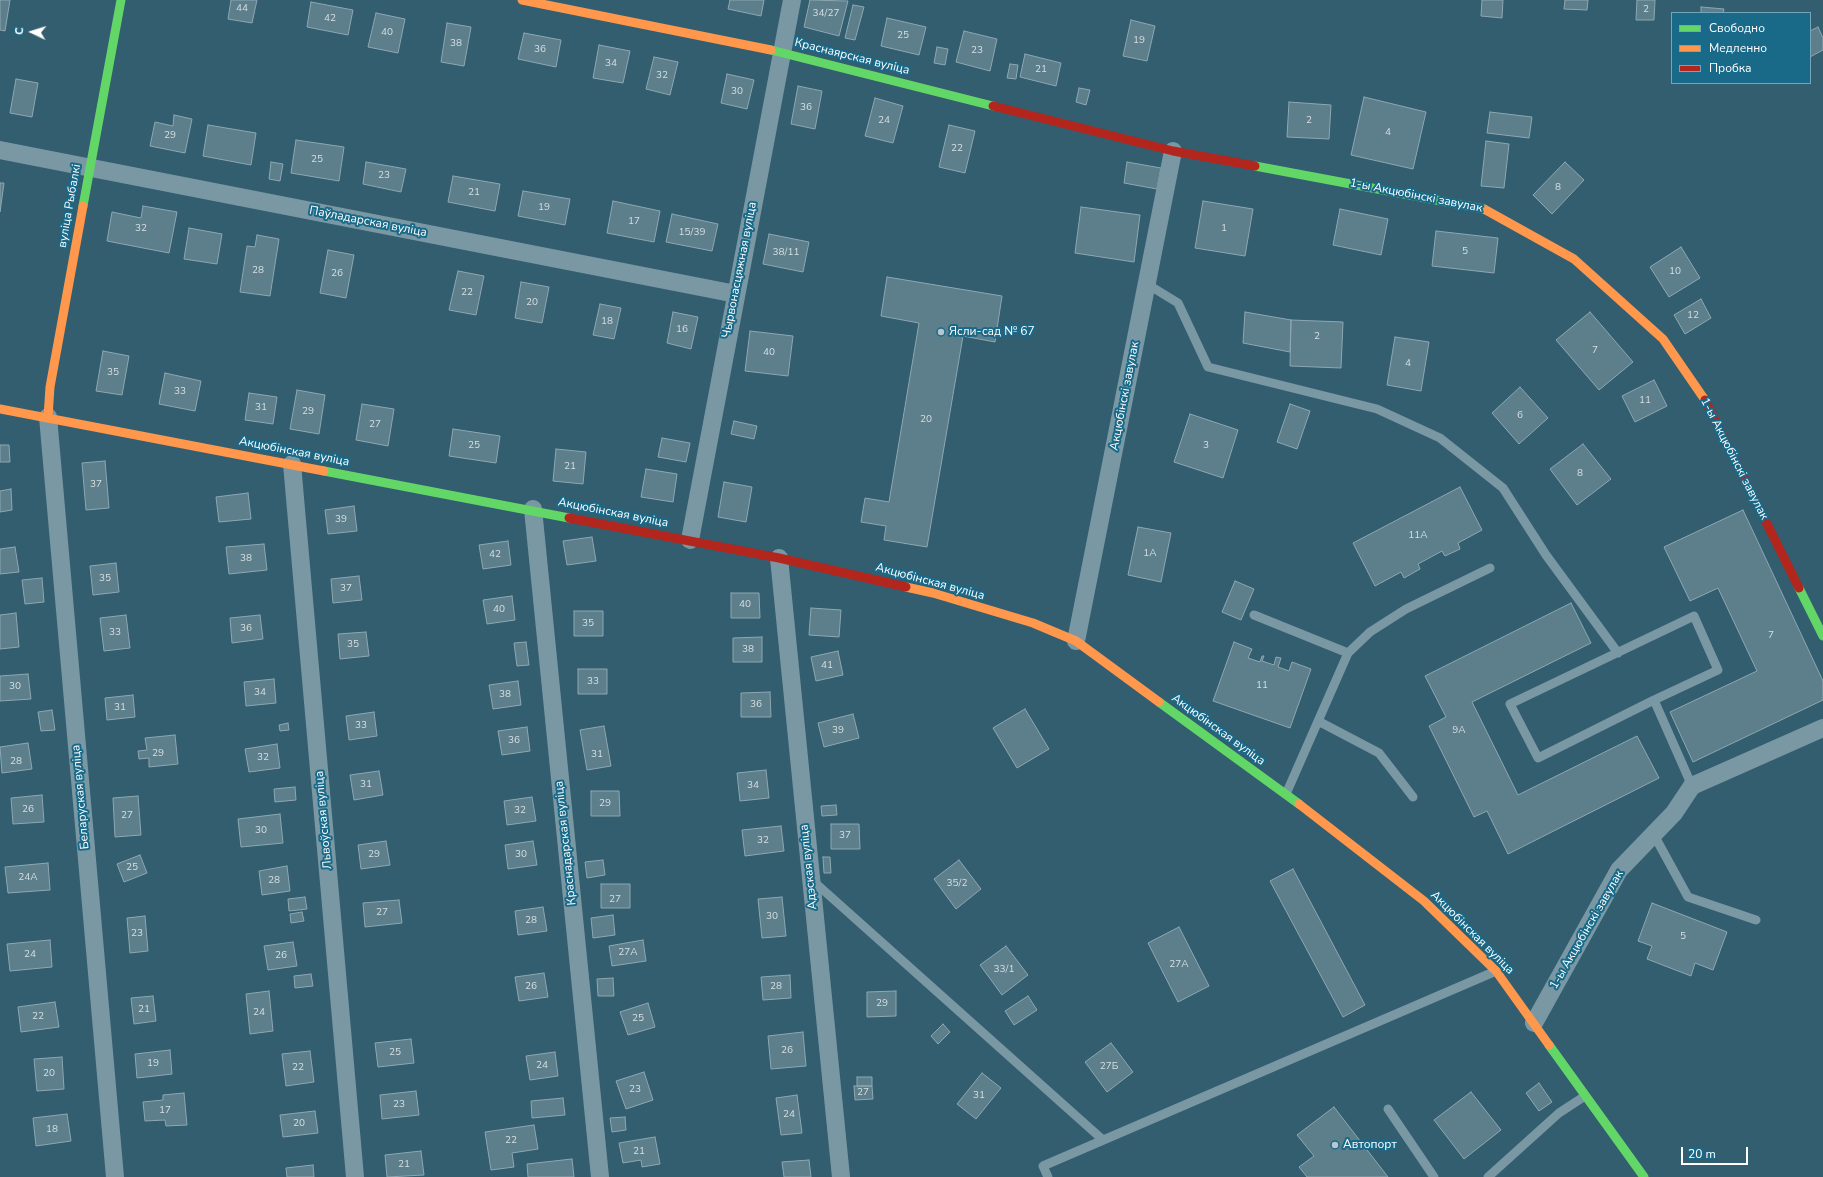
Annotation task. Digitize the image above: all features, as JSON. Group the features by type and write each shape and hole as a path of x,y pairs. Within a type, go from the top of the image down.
{"street":[{"name":"вуліца Рыбалкі","path":"48,417 50,387 121,0"},
{"name":"Краснаярская вуліца","path":"522,0 782,52 1173,151"},
{"name":"Чырвонасцяжная вуліца","path":"690,540 792,0"},
{"name":"Паўладарская вуліца","path":"0,150 736,294"},
{"name":"Акцюбінскі завулак","path":"1076,641 1173,151"},
{"name":"1-ы Акцюбінскі завулак","path":"1173,151 1481,207 1574,259 1663,339 1707,403 1823,636"},
{"name":"Акцюбінская вуліца","path":"0,409 780,558 933,593 1033,623 1076,641 1286,794 1424,901 1496,971 1644,1177"},
{"name":"Беларуская вуліца","path":"48,417 115,1177"},
{"name":"Львоўская вуліца","path":"292,464 355,1177"},
{"name":"Краснадарская вуліца","path":"533,510 600,1177"},
{"name":"Адэская вуліца","path":"780,558 810,878 841,1177"},
{"path":"1692,786 1823,728"},
{"name":"1-ы Акцюбінскі завулак","path":"1534,1024 1619,870 1674,813 1692,786"}],"lane":[{"path":"1147,284 1178,303 1208,367 1377,409 1440,438 1503,488 1546,555 1618,652"},
{"path":"1286,794 1348,653 1370,632 1406,609 1490,568"},
{"path":"1254,615 1348,653"},
{"path":"1694,616 1718,670 1654,700 1538,758 1510,704 1694,616"},
{"path":"1654,700 1692,786"},
{"path":"1318,721 1379,753 1413,797"},
{"path":"1654,835 1688,897 1756,920"},
{"path":"810,878 1103,1140"},
{"path":"1048,1177 1043,1166 1496,971"},
{"path":"1488,1177 1559,1113 1585,1096"},
{"path":"1388,1109 1434,1177"}],"building":[{"path":"0,0 10,0 5,31 0,30"},
{"path":"231,0 257,0 252,23 228,19"},
{"path":"730,0 764,0 761,16 728,9"},
{"path":"810,0 848,1 839,36 804,27"},
{"path":"1482,0 1503,0 1502,18 1481,16"},
{"path":"1565,0 1588,0 1587,10 1564,9"},
{"path":"1637,0 1655,0 1654,20 1636,20"},
{"path":"311,2 353,10 348,35 307,27"},
{"path":"853,5 864,7 855,40 845,38"},
{"path":"1701,7 1724,9 1723,12 1701,12"},
{"path":"376,13 405,19 398,53 368,47"},
{"path":"887,18 926,27 919,55 881,46"},
{"path":"1131,20 1155,26 1147,61 1123,56"},
{"path":"447,23 471,27 464,66 441,62"},
{"path":"1818,27 1823,38 1823,50 1811,56 1811,30"},
{"path":"964,31 997,39 990,71 956,62"},
{"path":"524,33 561,40 556,67 518,59"},
{"path":"599,45 630,51 623,83 593,78"},
{"path":"937,47 948,49 945,65 934,63"},
{"path":"1025,54 1061,63 1056,86 1020,77"},
{"path":"654,57 678,62 670,95 646,89"},
{"path":"1010,64 1018,65 1016,79 1007,78"},
{"path":"727,74 754,80 747,109 721,103"},
{"path":"16,79 38,83 32,117 10,113"},
{"path":"798,86 822,91 815,129 791,124"},
{"path":"1079,88 1090,90 1086,105 1076,102"},
{"path":"1364,97 1426,112 1413,169 1351,155"},
{"path":"875,98 903,106 893,143 865,136"},
{"path":"1289,102 1331,105 1329,139 1287,137"},
{"path":"1490,112 1532,117 1529,138 1487,133"},
{"path":"174,115 192,119 185,153 150,146 155,122 173,126"},
{"path":"208,125 256,133 251,165 203,156"},
{"path":"949,125 975,131 965,173 939,167"},
{"path":"296,140 344,147 339,181 291,173"},
{"path":"1486,141 1509,144 1504,188 1481,186"},
{"path":"271,162 283,164 280,181 269,179"},
{"path":"366,162 406,169 401,192 363,184"},
{"path":"1127,162 1161,168 1157,189 1124,183"},
{"path":"1565,162 1584,180 1552,214 1533,195"},
{"path":"453,176 500,184 495,211 448,202"},
{"path":"0,183 4,183 0,212"},
{"path":"523,191 570,199 565,225 518,216"},
{"path":"613,201 660,211 654,242 607,233"},
{"path":"1203,201 1253,209 1245,256 1195,248"},
{"path":"143,206 177,212 169,253 107,241 112,212 141,218"},
{"path":"1081,207 1140,215 1134,262 1075,253"},
{"path":"1340,209 1388,219 1381,255 1333,245"},
{"path":"672,214 718,224 712,251 666,242"},
{"path":"189,228 222,234 217,264 184,259"},
{"path":"1436,231 1498,238 1494,273 1432,266"},
{"path":"769,234 809,242 803,272 763,264"},
{"path":"257,235 279,239 270,296 240,292 247,246 255,247"},
{"path":"1681,247 1700,278 1669,297 1650,267"},
{"path":"328,250 354,255 346,298 320,293"},
{"path":"458,271 484,276 476,315 449,310"},
{"path":"887,277 1002,296 995,342 963,336 927,547 884,540 886,526 861,522 865,498 889,502 919,323 881,316"},
{"path":"521,282 549,287 542,323 515,318"},
{"path":"1701,299 1711,318 1685,334 1674,315"},
{"path":"600,304 621,308 614,339 593,335"},
{"path":"673,312 698,317 691,349 667,343"},
{"path":"1245,312 1291,320 1290,352 1243,343"},
{"path":"1590,312 1633,362 1599,390 1556,340"},
{"path":"1291,320 1343,322 1341,368 1290,366"},
{"path":"750,331 793,336 788,376 745,371"},
{"path":"1395,337 1429,342 1421,391 1387,385"},
{"path":"103,351 129,356 122,395 96,391"},
{"path":"165,373 201,381 195,411 159,404"},
{"path":"1654,380 1667,406 1635,422 1622,396"},
{"path":"1520,387 1548,418 1519,444 1492,413"},
{"path":"297,390 325,395 319,434 290,429"},
{"path":"249,393 277,397 273,424 245,420"},
{"path":"362,404 394,409 388,446 356,440"},
{"path":"1290,404 1310,411 1297,449 1277,442"},
{"path":"1190,414 1238,430 1223,478 1174,462"},
{"path":"734,421 757,426 754,439 731,434"},
{"path":"453,429 500,436 496,463 449,456"},
{"path":"662,438 690,443 686,462 658,457"},
{"path":"1583,444 1611,479 1577,505 1550,469"},
{"path":"0,445 9,445 10,462 0,462"},
{"path":"556,449 586,452 583,484 553,481"},
{"path":"105,461 109,508 86,510 82,463"},
{"path":"646,469 677,474 673,502 641,497"},
{"path":"724,482 752,487 746,522 718,517"},
{"path":"1460,487 1482,530 1458,543 1460,549 1445,556 1442,551 1418,564 1420,569 1404,578 1401,572 1375,586 1353,543"},
{"path":"11,489 12,510 0,512 0,491"},
{"path":"248,493 251,519 219,522 216,497"},
{"path":"354,506 357,531 328,534 325,510"},
{"path":"1743,510 1823,681 1823,700 1693,762 1670,712 1757,671 1718,588 1690,601 1664,547"},
{"path":"1138,527 1171,533 1161,582 1128,575"},
{"path":"592,537 596,561 567,565 563,541"},
{"path":"508,541 511,565 483,569 479,545"},
{"path":"264,544 267,570 229,574 226,547"},
{"path":"15,547 19,572 0,574 0,549"},
{"path":"116,563 119,592 93,595 90,566"},
{"path":"359,576 362,600 333,603 331,579"},
{"path":"42,578 44,602 25,604 22,580"},
{"path":"1235,581 1254,589 1241,620 1222,612"},
{"path":"731,593 759,593 760,618 731,618"},
{"path":"512,596 515,620 487,624 483,600"},
{"path":"1571,603 1591,643 1472,702 1518,795 1637,736 1659,778 1508,854 1487,811 1474,817 1429,726 1446,717 1425,676"},
{"path":"811,608 841,610 839,637 809,635"},
{"path":"574,611 603,611 603,636 574,636"},
{"path":"16,613 19,647 0,649 0,615"},
{"path":"126,615 130,648 104,651 100,618"},
{"path":"260,615 263,639 232,643 230,618"},
{"path":"366,632 369,656 340,659 338,634"},
{"path":"762,637 762,662 733,662 733,638"},
{"path":"526,642 529,665 517,666 514,643"},
{"path":"1234,642 1252,649 1248,658 1260,662 1262,656 1264,656 1262,661 1274,665 1276,657 1281,658 1278,667 1289,671 1292,662 1311,669 1290,728 1213,701"},
{"path":"838,651 843,675 816,681 811,657"},
{"path":"578,669 607,669 607,694 578,694"},
{"path":"28,674 31,699 0,701 0,676"},
{"path":"274,679 276,703 246,706 244,682"},
{"path":"518,681 521,705 493,709 489,685"},
{"path":"770,692 771,717 741,717 741,693"},
{"path":"133,695 135,717 107,720 105,698"},
{"path":"1025,709 1049,749 1017,768 993,728"},
{"path":"52,710 55,730 41,731 38,712"},
{"path":"374,712 377,736 349,740 346,716"},
{"path":"853,714 859,738 824,747 818,723"},
{"path":"288,723 289,730 280,731 279,725"},
{"path":"604,726 611,766 587,770 580,730"},
{"path":"527,727 530,751 502,755 498,731"},
{"path":"175,735 178,764 149,767 149,758 139,759 138,751 147,750 145,738"},
{"path":"28,743 32,769 2,773 0,747"},
{"path":"277,744 280,768 249,772 245,749"},
{"path":"766,770 769,798 740,801 737,773"},
{"path":"379,771 383,795 354,800 350,775"},
{"path":"295,787 296,800 275,802 274,789"},
{"path":"591,791 619,791 620,816 591,816"},
{"path":"42,795 44,822 13,824 11,798"},
{"path":"138,796 141,835 115,837 113,798"},
{"path":"532,797 536,821 507,825 504,801"},
{"path":"836,805 837,815 822,816 821,806"},
{"path":"280,814 283,843 241,847 238,819"},
{"path":"831,824 859,824 860,849 831,849"},
{"path":"781,826 784,851 745,856 742,830"},
{"path":"386,841 390,865 361,869 358,845"},
{"path":"533,841 537,865 508,869 505,845"},
{"path":"140,855 147,873 124,882 117,864"},
{"path":"823,857 830,857 831,873 824,873"},
{"path":"603,860 605,875 587,878 585,862"},
{"path":"959,860 981,889 956,909 934,879"},
{"path":"48,863 50,890 8,893 5,867"},
{"path":"287,866 290,891 262,895 259,871"},
{"path":"1293,869 1365,1005 1343,1017 1270,881"},
{"path":"601,884 630,884 630,908 601,908"},
{"path":"305,897 307,909 289,911 288,899"},
{"path":"782,897 786,936 762,938 758,899"},
{"path":"399,900 402,923 365,927 363,903"},
{"path":"1652,903 1727,932 1713,970 1695,963 1691,976 1647,959 1652,946 1638,941"},
{"path":"543,907 547,931 518,935 515,911"},
{"path":"302,912 304,921 291,923 290,914"},
{"path":"613,915 615,935 593,938 591,918"},
{"path":"145,916 148,951 130,953 127,918"},
{"path":"1179,927 1209,986 1178,1002 1148,943"},
{"path":"50,940 52,967 10,971 7,944"},
{"path":"643,940 646,961 612,966 609,946"},
{"path":"293,942 297,966 268,970 264,946"},
{"path":"1006,946 1028,975 1002,995 980,965"},
{"path":"544,973 548,997 519,1001 515,977"},
{"path":"311,974 313,986 295,988 294,976"},
{"path":"790,975 791,998 763,1000 761,977"},
{"path":"613,978 614,996 598,996 597,979"},
{"path":"269,991 273,1031 250,1034 246,994"},
{"path":"896,991 896,1016 867,1017 867,992"},
{"path":"153,996 156,1021 134,1024 131,998"},
{"path":"1028,996 1037,1010 1014,1025 1005,1011"},
{"path":"55,1002 59,1027 21,1032 18,1007"},
{"path":"648,1003 655,1027 628,1035 620,1012"},
{"path":"943,1024 950,1032 938,1044 931,1036"},
{"path":"803,1032 806,1066 771,1069 768,1036"},
{"path":"411,1039 414,1063 378,1067 375,1043"},
{"path":"1111,1043 1133,1072 1107,1092 1085,1062"},
{"path":"170,1050 172,1074 137,1078 135,1054"},
{"path":"310,1051 314,1082 286,1086 282,1054"},
{"path":"555,1052 558,1076 530,1080 526,1056"},
{"path":"62,1057 64,1089 37,1091 34,1059"},
{"path":"644,1072 653,1100 626,1109 616,1081"},
{"path":"982,1073 1001,1088 976,1119 957,1104"},
{"path":"857,1077 872,1077 872,1086 857,1086"},
{"path":"1539,1083 1552,1102 1539,1111 1526,1093"},
{"path":"854,1086 872,1086 873,1099 855,1100"},
{"path":"416,1091 419,1115 382,1119 380,1095"},
{"path":"1471,1092 1501,1130 1464,1159 1434,1120"},
{"path":"184,1093 187,1125 166,1126 165,1120 145,1121 143,1102 163,1100 163,1095"},
{"path":"797,1095 802,1133 781,1135 776,1098"},
{"path":"563,1098 565,1115 532,1118 531,1101"},
{"name":"Автопорт","path":"1334,1107 1388,1177 1307,1177 1299,1167 1314,1156 1297,1135"},
{"path":"315,1111 318,1133 283,1137 280,1115"},
{"path":"67,1114 71,1141 36,1146 33,1118"},
{"path":"625,1117 626,1130 612,1132 610,1118"},
{"path":"534,1125 538,1149 512,1153 514,1167 491,1170 485,1132"},
{"path":"655,1137 660,1164 642,1167 641,1160 623,1163 619,1143"},
{"path":"421,1151 424,1175 387,1177 385,1155"},
{"path":"572,1159 574,1177 528,1177 527,1164"},
{"path":"809,1160 811,1177 784,1177 782,1162"},
{"path":"313,1165 314,1177 287,1177 286,1168"}],"traffic: fast":[{"path":"83,206 121,0"},
{"path":"771,50 993,106"},
{"path":"1255,166 1484,209"},
{"path":"324,471 569,518"},
{"path":"1799,588 1823,636"},
{"path":"1159,702 1299,804"},
{"path":"1549,1045 1644,1177"}],"traffic: slow":[{"path":"522,0 771,50"},
{"path":"48,417 50,387 83,206"},
{"path":"1484,209 1574,259 1663,339 1705,400"},
{"path":"0,409 324,471"},
{"path":"906,587 933,593 1033,623 1076,641 1159,702"},
{"path":"1299,804 1424,901 1496,971 1549,1045"}],"traffic: jam":[{"path":"993,106 1173,151 1255,166"},
{"path":"1705,400 1799,588"},
{"path":"569,518 779,558 906,587"}],"place":[{"name":"Ясли-сад № 67","path":"941,332"},
{"name":"Автопорт","path":"1335,1145"}]}
